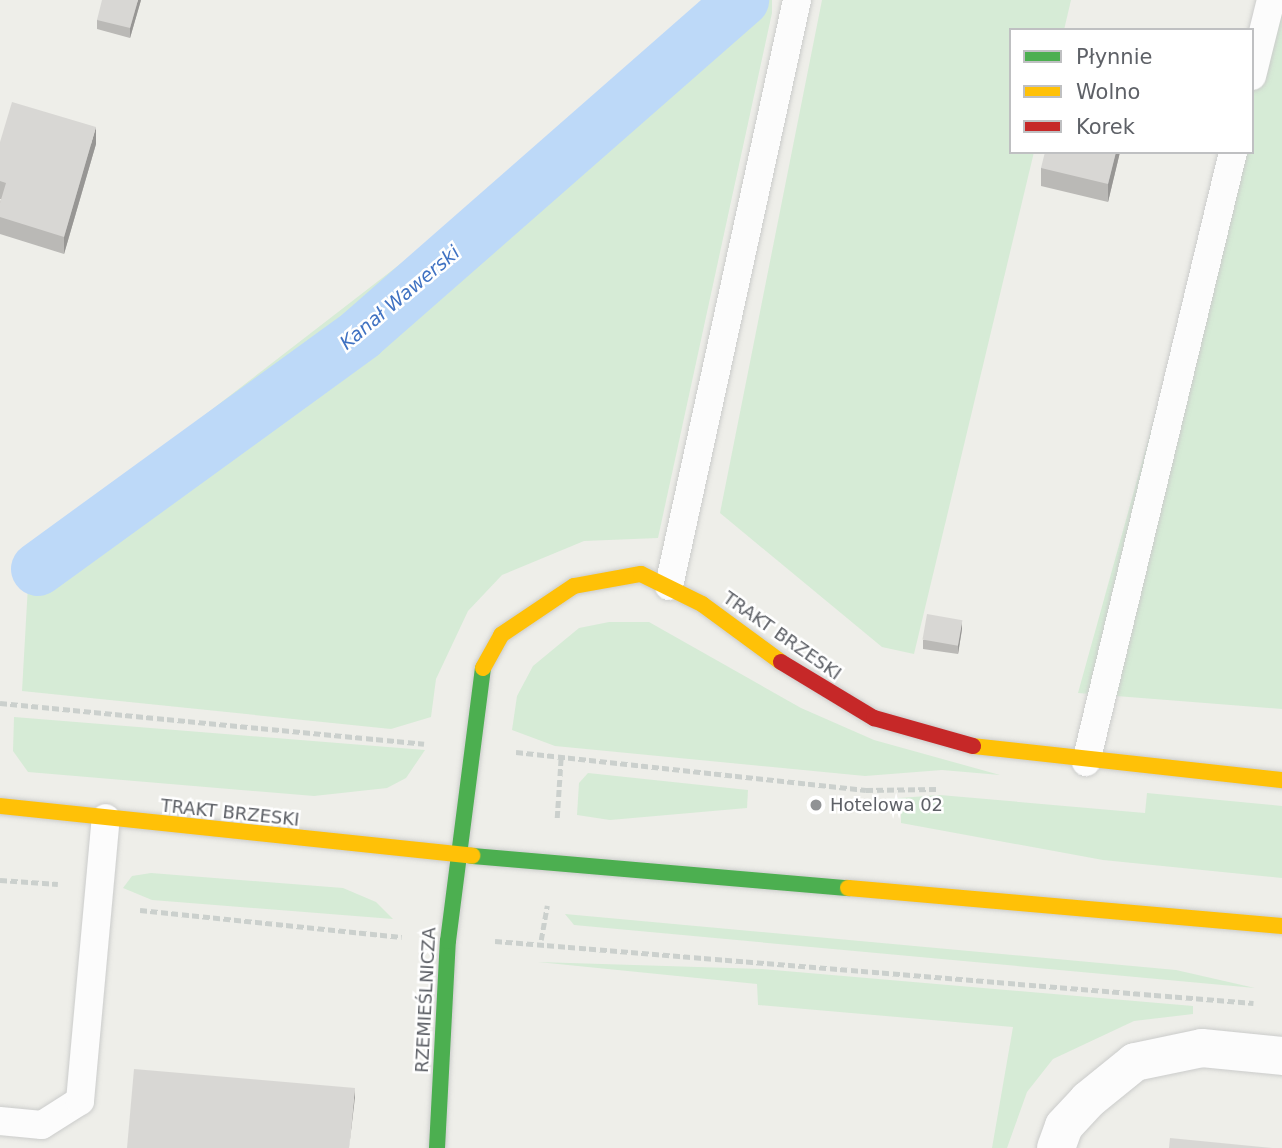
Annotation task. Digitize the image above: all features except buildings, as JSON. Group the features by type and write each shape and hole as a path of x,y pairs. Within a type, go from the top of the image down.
{"street":[{"name":"TRAKT BRZESKI","path":"456,854 467,747 480,673 501,635 540,604 609,576 641,574 670,586 812,684 874,718 956,744 1086,762 1282,780"},
{"name":"TRAKT BRZESKI","path":"0,806 456,854 1282,926"},
{"name":"RZEMIEŚLNICZA","path":"437,1148 448,941 456,854"},
{"path":"1056,1148 1064,1126 1088,1100 1135,1062 1202,1048 1282,1056"}],"lane":[{"path":"670,586 797,0"},
{"path":"1254,68 1271,0"},
{"path":"1086,762 1233,154"},
{"path":"0,1121 42,1125 80,1101 106,818"}],"path":[{"path":"0,702 467,747"},
{"path":"561,756 758,777"},
{"path":"0,880 99,892 142,911 448,941 555,942 1269,1005"}],"green space":[{"path":"706,0 772,0 772,13 658,538 584,541 502,575 468,611 436,679 431,717 391,729 22,691 30,550 430,241"},
{"path":"822,0 1071,0 1064,28 1009,28 1009,154 1034,154 914,654 882,647 720,513"},
{"path":"1282,0 1282,709 1078,693 1227,154 1254,154 1254,63"},
{"path":"609,622 649,622 801,708 874,740 1000,775 942,770 865,776 555,746 512,730 517,696 533,666 579,628"},
{"path":"14,717 425,750 406,778 387,788 314,796 28,772 13,751"},
{"path":"588,773 748,790 747,808 610,820 577,815 579,783"},
{"path":"1147,793 1282,806 1282,878 1103,860 901,823 901,812 873,808 873,800 940,795 1145,813"},
{"path":"151,873 343,888 376,902 393,919 152,900 123,888 132,876"},
{"path":"565,914 1176,970 1255,988 574,925"},
{"path":"538,962 762,969 1193,1006 1193,1014 1134,1021 1053,1059 1027,1092 1007,1148 992,1148 1013,1027 758,1005 757,984"}],"waterway":[{"name":"Kanał Wawerski","path":"38,569 361,334 742,0"}],"traffic: fast":[{"path":"437,1148 448,941 483,668"},
{"path":"472,856 848,888"}],"traffic: slow":[{"path":"483,668 501,635 574,586 641,574 702,604 781,662"},
{"path":"973,746 1282,780"},
{"path":"0,806 472,856"},
{"path":"848,888 1282,926"}],"traffic: jam":[{"path":"781,662 874,718 973,746"}],"place":[{"name":"Hotelowa 02","path":"816,805"}]}
